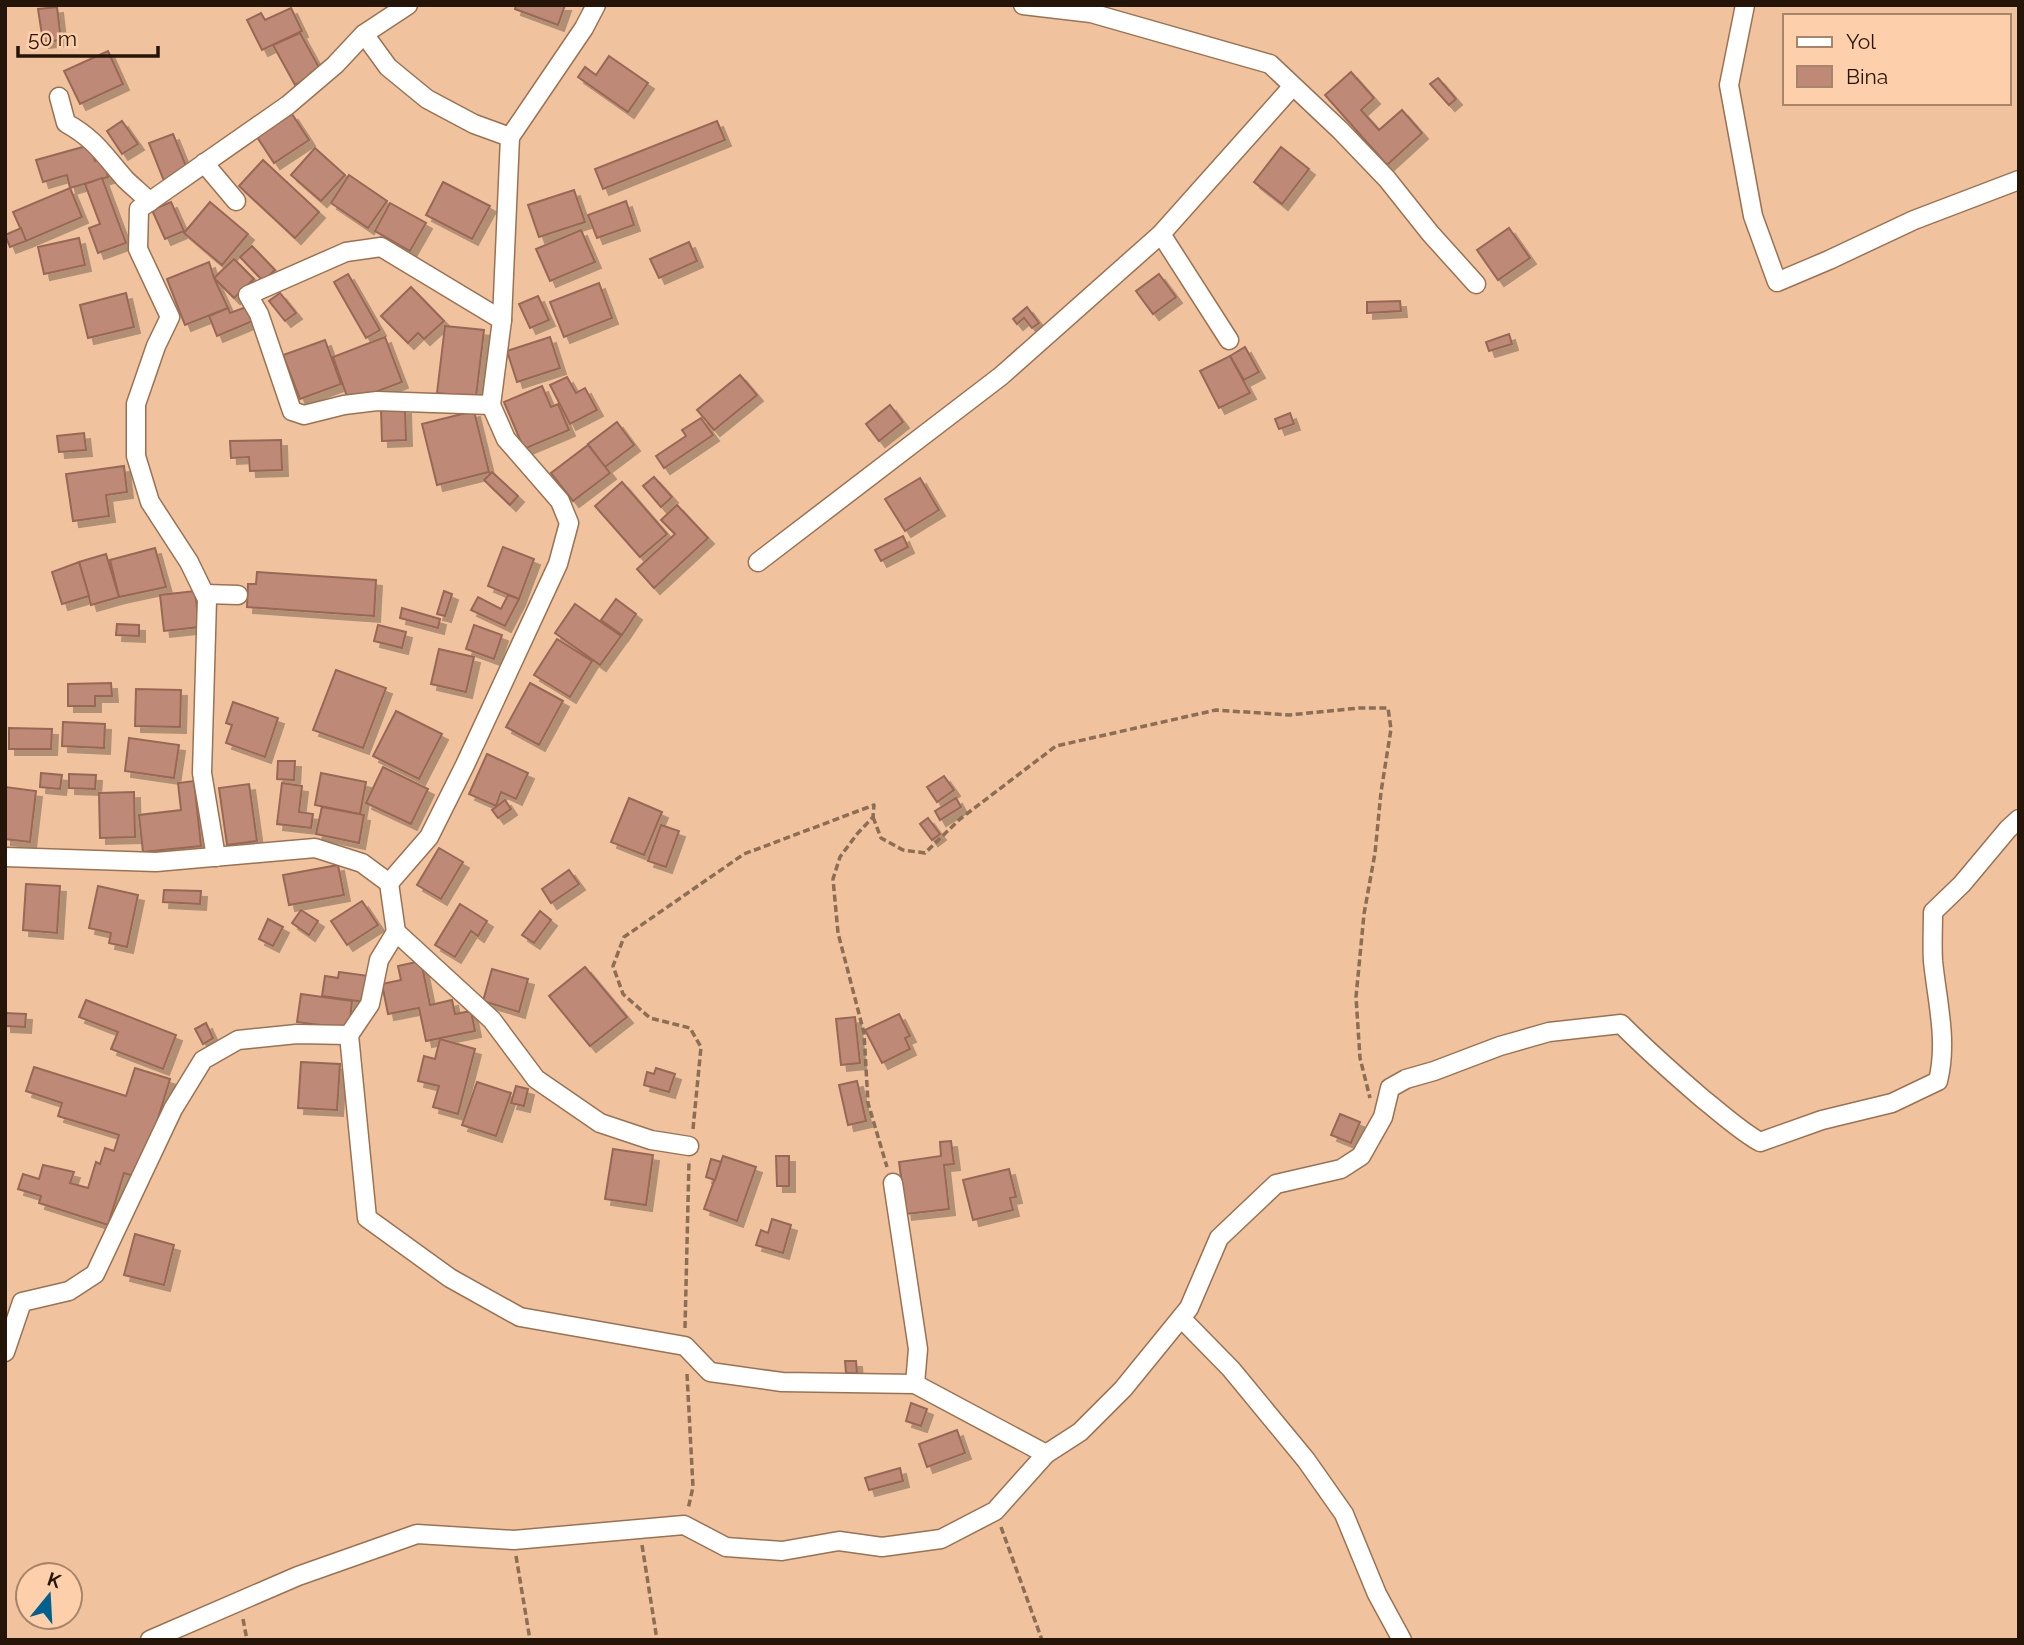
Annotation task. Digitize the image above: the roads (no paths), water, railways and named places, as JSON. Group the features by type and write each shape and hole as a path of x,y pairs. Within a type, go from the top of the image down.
{"street":[{"path":"216,857 202,773 207,599 189,562 150,502 136,456 136,404 156,346 170,317 138,249 139,209 288,106 335,65 364,34 408,5"},
{"path":"389,883 429,837 447,801 558,564 569,523 560,501 506,439 491,404 502,320 510,137 584,28 596,5"},
{"path":"1023,5 1091,13 1269,64 1340,130 1387,179 1430,233 1476,284"},
{"path":"1745,5 1730,85 1753,216 1777,282 1914,219 2019,180"},
{"path":"364,34 388,67 427,99 474,124 510,137"},
{"path":"758,562 1000,376 1161,234 1292,87"},
{"path":"59,97 66,123 82,131 103,150 126,180 150,202"},
{"path":"204,163 236,201"},
{"path":"1161,234 1229,340"},
{"path":"491,404 377,401 344,405 304,415 292,411 259,314 248,295 346,252 381,247 502,320"},
{"path":"205,594 238,595"},
{"path":"150,1640 298,1576 417,1534 514,1540 684,1525 726,1547 782,1551 839,1541 882,1547 941,1539 995,1511 1046,1454 1080,1432 1123,1389 1189,1308 1219,1238 1276,1184 1341,1168 1361,1156 1383,1117 1390,1088 1406,1079 1549,1032 1621,1024 1685,1084 1741,1131 1760,1142 1822,1119 1892,1103 1938,1081 1943,1062 1941,1009 1933,960 1933,912 1962,884 2019,819"},
{"path":"5,857 156,862 316,848 362,863 389,883 396,932 492,1020 536,1079 600,1123 651,1140 690,1146"},
{"path":"396,932 379,960 370,1004 349,1035 367,1218 450,1278 520,1317 685,1346 710,1372 782,1382 915,1384 1046,1454"},
{"path":"5,1352 14,1300 69,1290 95,1274 173,1109 203,1060 237,1040 297,1034 349,1035"},
{"path":"892,1183 918,1349 915,1384"},
{"path":"1181,1318 1231,1369 1306,1460 1344,1514 1377,1594 1402,1640"}]}
